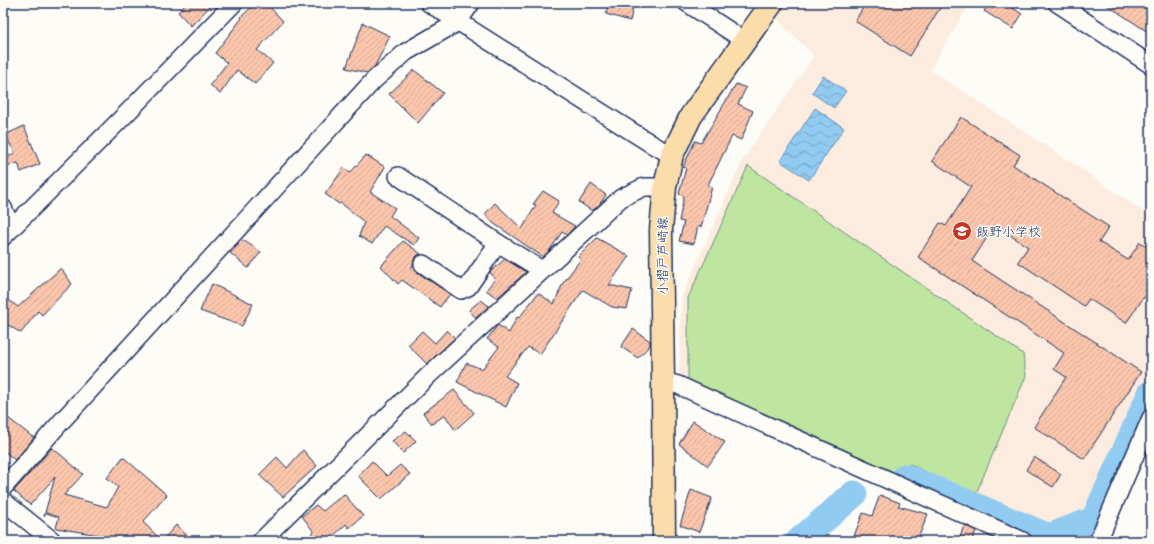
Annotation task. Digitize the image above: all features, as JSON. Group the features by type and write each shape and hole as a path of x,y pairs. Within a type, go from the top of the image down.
{"main road":[{"name":"小摺戸芦崎線","path":"664,541 660,230 665,187 672,155 691,116 772,3"}],"street":[{"path":"7,233 234,3"},
{"path":"429,3 653,145 672,155"},
{"path":"3,488 60,423 374,80 406,52 458,22 471,3"},
{"path":"687,3 745,41"},
{"path":"1057,3 1151,66"},
{"path":"398,176 498,243 542,270"},
{"path":"261,541 430,374 621,198 644,187 665,187"},
{"path":"3,208 7,233"},
{"path":"423,264 461,290 468,287 498,243"},
{"path":"663,381 678,385 1005,537 1023,541"},
{"path":"1098,541 1151,418"},
{"path":"3,501 53,541"}],"shaded area":[{"path":"784,3 970,3 930,70 1085,171 1151,217 1151,372 1088,516 1051,531 896,473 679,376 681,298 743,159 814,56 774,16"}],"green space":[{"path":"748,166 1023,354 1026,376 975,496 910,464 896,473 688,379 688,298"}],"water":[{"path":"823,76 846,91 834,108 812,93"},
{"path":"815,108 844,128 809,180 780,161"}],"building":[{"path":"187,3 213,3 191,26 178,12"},
{"path":"256,3 266,3 283,21 257,50 273,63 255,84 237,70 220,94 210,85 227,63 215,53 242,18 241,17"},
{"path":"609,3 634,3 630,21 606,14"},
{"path":"866,3 943,3 910,56 855,21"},
{"path":"989,3 1005,3 1022,14 1013,29 984,11"},
{"path":"1104,3 1151,3 1151,34"},
{"path":"363,23 390,36 375,66 367,73 346,68"},
{"path":"414,70 443,93 418,123 389,94"},
{"path":"736,84 746,88 738,104 753,111 741,140 732,136 708,185 712,187 701,227 698,226 694,244 679,241 684,222 679,221 684,196 679,194 686,168 683,167 695,141 701,143"},
{"path":"961,117 1020,155 1013,165 1109,227 1099,242 1128,260 1140,242 1151,249 1151,301 1144,297 1126,323 1089,299 1084,306 1018,262 1028,247 995,225 972,261 1141,372 1084,459 1034,427 1066,377 1054,369 1064,353 918,257 940,223 946,226 971,187 932,161"},
{"path":"24,126 40,164 21,172 18,163 3,167 3,159 15,153 5,135"},
{"path":"366,155 385,167 370,192 395,208 390,216 419,238 414,245 384,226 372,244 359,236 364,222 341,203 339,204 325,194 344,168 350,173"},
{"path":"591,184 606,195 599,205 592,211 579,202"},
{"path":"543,191 559,201 552,213 575,226 567,235 562,232 550,250 543,257 493,223 485,214 495,203 522,229 536,205 533,204"},
{"path":"597,238 629,256 609,285 632,290 627,309 612,307 583,290 540,354 528,347 505,376 517,383 506,407 457,382 466,363 482,369 499,347 487,339 498,325 509,333 517,317 519,318 538,293 554,304 563,283 581,259 578,257"},
{"path":"243,240 261,252 248,268 230,253"},
{"path":"403,241 421,254 415,258 411,268 450,294 440,307 402,280 398,284 381,266"},
{"path":"505,259 526,272 497,298 486,290 495,279 490,272"},
{"path":"61,268 72,284 42,315 38,311 21,333 3,322 3,296 18,307"},
{"path":"212,284 253,304 242,326 200,311"},
{"path":"481,300 489,306 476,318 469,310"},
{"path":"633,329 650,341 650,345 638,358 621,347"},
{"path":"447,330 455,338 427,364 408,345 422,331 435,343"},
{"path":"454,390 474,413 455,430 445,415 432,424 423,413"},
{"path":"3,414 34,438 15,460 3,450"},
{"path":"693,421 725,442 708,466 679,444"},
{"path":"406,431 416,441 403,453 392,441"},
{"path":"52,448 83,474 64,495 107,507 118,487 107,478 123,457 167,495 143,522 162,541 93,541 99,535 56,528 59,517 46,513 44,516 55,477 30,505 14,491"},
{"path":"303,450 317,466 283,497 259,475 277,457 287,468"},
{"path":"1034,457 1061,474 1053,487 1026,470"},
{"path":"372,461 387,476 400,465 410,474 381,499 358,476"},
{"path":"691,490 712,498 699,532 680,525"},
{"path":"344,494 363,516 349,528 346,524 328,541 320,541 311,534 314,532 302,516 316,505 323,511"},
{"path":"880,495 900,503 898,506 928,514 917,541 852,541 863,513 872,516"},
{"path":"176,525 193,541 162,541"},
{"path":"964,525 976,531 972,541 959,541"}],"waterway":[{"path":"905,477 1049,537 1094,520 1151,393"},
{"path":"799,541 854,494"}],"place":[{"name":"飯野小学校","path":"962,231"}]}
